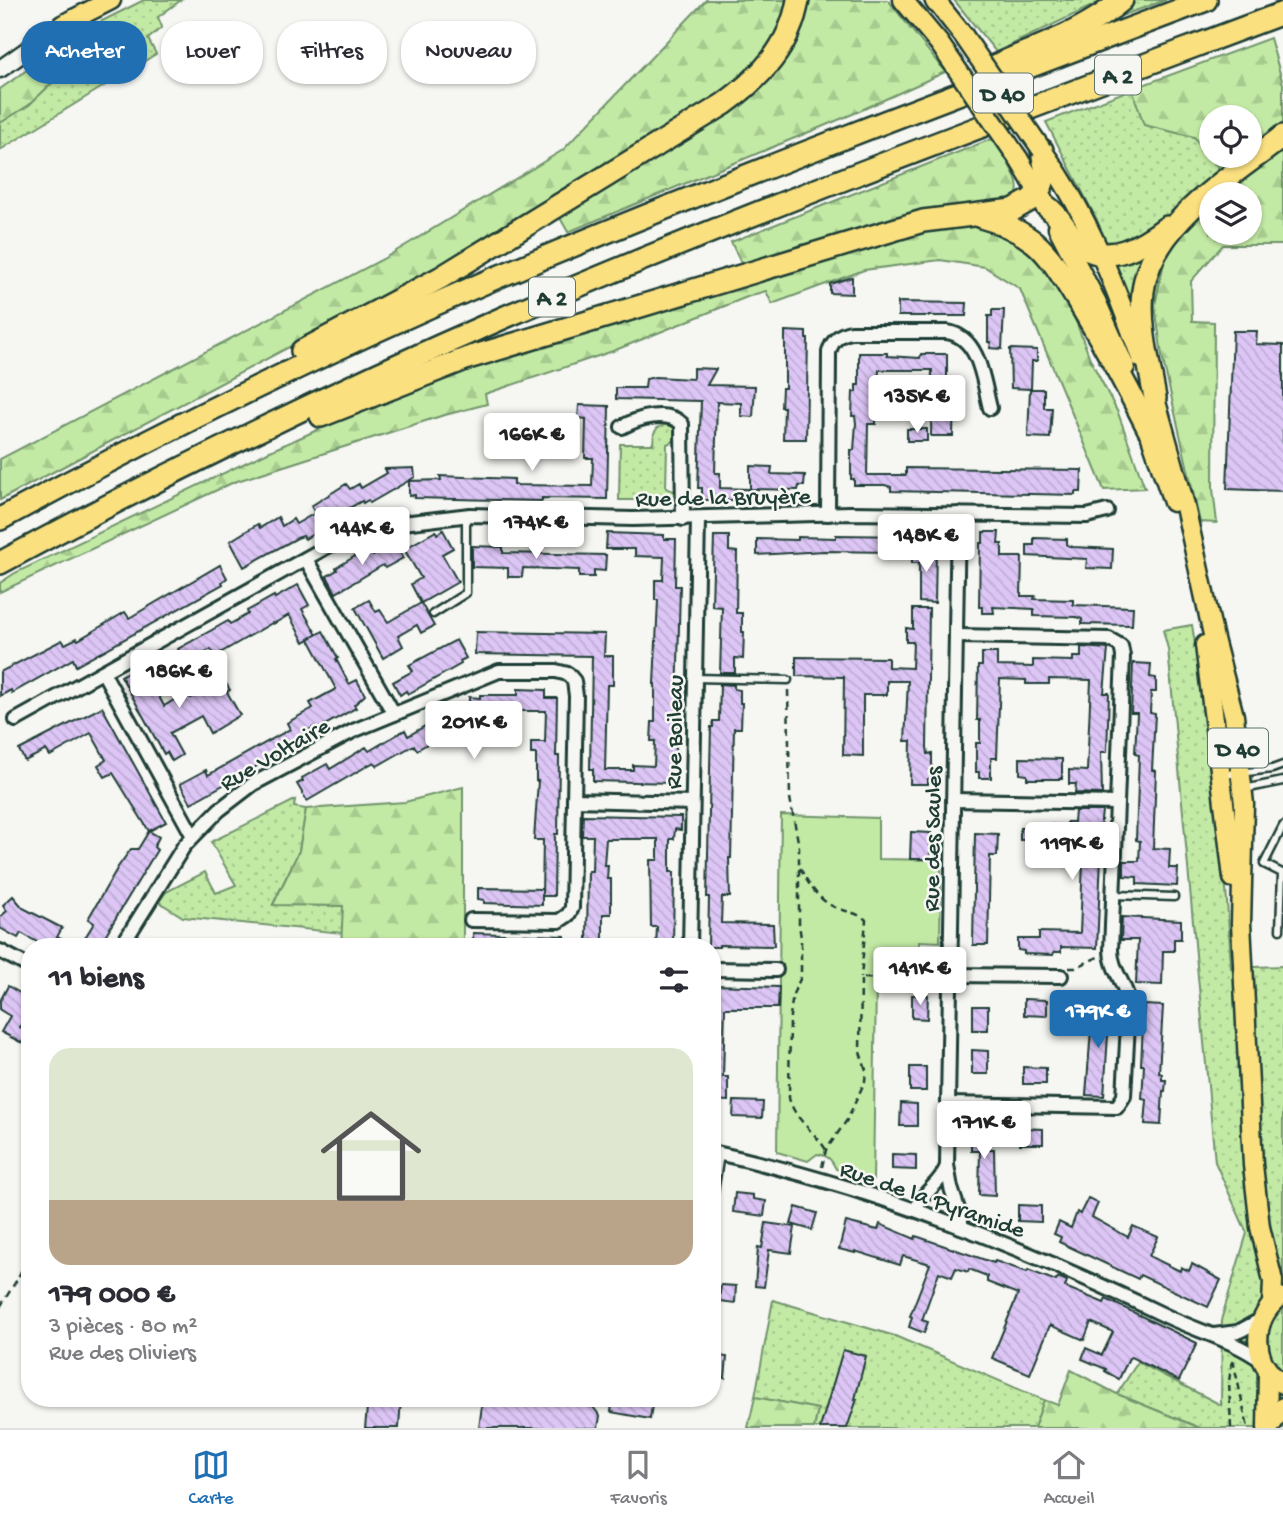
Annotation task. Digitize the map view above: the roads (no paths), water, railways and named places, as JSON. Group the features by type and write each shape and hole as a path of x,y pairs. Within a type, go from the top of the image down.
{"highway":[{"path":"144,444 232,388 440,278 724,104 756,79 776,57 792,23 798,0"},
{"path":"821,146 910,101 1073,32 1122,0"},
{"name":"A 2","path":"0,519 290,372 491,281 821,146 1206,0"},
{"name":"A 2","path":"0,563 160,480 376,375 578,286 882,164 1283,13"},
{"path":"1042,199 1057,214 1078,243 1100,254 1117,253 1148,241 1283,136"},
{"path":"1042,150 1046,172 1042,199"},
{"path":"160,480 241,451 385,389 468,358 923,220 1013,209 1026,202 1042,199"},
{"path":"968,215 1007,225 1034,242 1048,257 1099,335 1149,430"},
{"path":"1155,398 1144,328 1143,293 1154,254 1180,217"}],"main road":[{"path":"68,21 98,0"},
{"path":"70,21 111,0"},
{"name":"D 40","path":"903,0 939,43 1018,158 1042,199 1106,322 1149,430 1176,514 1197,595 1209,666 1241,923"},
{"name":"D 40","path":"936,1 963,35 1070,193 1125,314 1155,398 1184,502 1213,639 1230,697 1242,781 1245,829 1241,923 1252,1165 1257,1212 1273,1281 1272,1306"},
{"path":"0,69 21,54"},
{"name":"D 40","path":"1265,1248 1283,1272"},
{"path":"1268,1428 1265,1366 1257,1336 1272,1306"},
{"path":"1265,1366 1283,1384"},
{"path":"1268,1428 1283,1407"}],"street":[{"path":"828,514 830,352 833,342 841,335 852,331 947,332 959,336 975,355 990,408"},
{"path":"622,427 636,419 647,417 671,418 682,424 682,519"},
{"name":"Rue de la Bruyère","path":"16,720 330,545 389,526 466,516 698,519 828,514 1080,516 1107,511"},
{"name":"Rue des Saules","path":"958,514 947,1165 961,1227"},
{"name":"Rue Boileau","path":"690,938 698,519"},
{"path":"306,558 394,714"},
{"path":"948,1104 1112,1108 1120,1105 1124,1096 1129,1006 1127,994 1112,963 1111,950 1123,656 1121,646 1109,639 956,636"},
{"name":"Rue Voltaire","path":"126,938 172,863 193,835 219,810 253,785 318,749 394,714 505,670 556,671 571,677 576,685 574,800"},
{"path":"103,671 193,835"},
{"path":"471,920 553,921 568,915 573,902 574,800 692,803"},
{"path":"953,800 1117,803"},
{"path":"0,951 21,962"},
{"path":"721,969 776,970"},
{"path":"950,978 1061,976"},
{"name":"Rue de la Pyramide","path":"721,1154 916,1209 1061,1266 1244,1349 1265,1366"},
{"path":"916,1209 922,1195 936,1185 947,1165"},
{"path":"1210,1335 1238,1332 1272,1306"}],"lane":[{"path":"433,614 466,593 466,516"},
{"path":"695,678 788,680"},
{"path":"1223,783 1242,781 1283,765"},
{"path":"1223,783 1283,781"},
{"path":"1280,930 1282,873 1264,864 1283,826"},
{"path":"1114,895 1174,897"}]}
